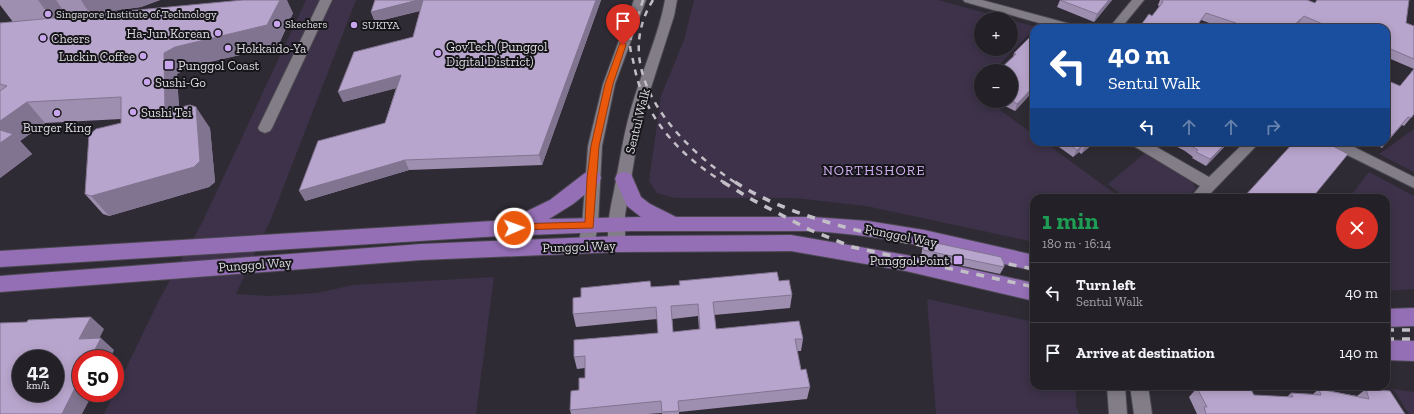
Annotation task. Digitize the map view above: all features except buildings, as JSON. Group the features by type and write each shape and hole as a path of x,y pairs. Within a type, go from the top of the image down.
{"main road":[{"path":"500,228 528,220 545,212 575,194 592,178"},
{"path":"624,179 634,201 643,209 675,225"},
{"name":"Punggol Way","path":"0,284 421,252 586,246 617,234 675,225 838,225 904,234 1030,261"},
{"name":"Punggol Way","path":"0,259 500,228 590,226 617,234 791,243 906,263 1030,291"},
{"path":"1390,318 1414,317"},
{"path":"1390,350 1414,351"}],"street":[{"path":"265,128 326,0"},
{"path":"586,246 590,226 595,146 609,84 640,0"},
{"name":"Sentul Walk","path":"617,234 631,137 640,100 666,23 671,0"},
{"path":"969,0 1056,24"},
{"path":"1118,24 1138,0"},
{"path":"1144,146 1210,185"},
{"path":"1201,194 1249,146"},
{"path":"1340,146 1414,183"},
{"path":"1116,390 1118,414"},
{"path":"1139,390 1143,414"}],"shaded area":[{"path":"306,0 356,0 271,219 236,294 270,296 317,293 353,285 494,277 476,414 104,414 110,402 124,402 124,373 159,300 202,223"},
{"path":"694,0 938,0 982,12 974,12 974,56 1008,56 1000,64 974,64 974,108 997,108 1030,132 1030,146 1050,146 1116,194 1030,194 1030,241 866,206 795,198 674,198 657,193 649,181 661,96 684,40"},
{"path":"1018,22 1030,25 1030,33 1018,45"},
{"path":"1414,129 1414,172 1379,154"},
{"path":"1145,153 1189,177 1196,188 1190,194 1121,194 1108,184"},
{"path":"1369,172 1414,196 1414,289 1390,291 1390,194 1352,194"},
{"path":"927,299 1030,321 1030,390 1076,390 1076,406 1079,414 936,414"},
{"path":"1393,389 1414,392 1414,414 1409,414"}],"railway":[{"path":"643,0 633,29 630,44 639,84 646,102 667,134 680,148 709,173 725,183"},
{"path":"653,0 641,27 639,54 644,80 656,105 673,128 693,149 736,183"},
{"path":"723,182 751,199 810,230 852,247 1030,286"},
{"path":"735,182 757,195 806,215 857,230 934,248"},
{"path":"993,261 1030,268"},
{"path":"1390,330 1414,330"},
{"path":"1390,339 1414,339"}],"place":[{"name":"Singapore Institute of Technology","path":"48,14"},
{"name":"Skechers","path":"277,24"},
{"name":"SUKIYA","path":"354,25"},
{"name":"Ha-Jun Korean","path":"218,33"},
{"name":"Cheers","path":"43,38"},
{"name":"Hokkaido-Ya","path":"228,48"},
{"name":"GovTech (Punggol Digital District)","path":"438,53"},
{"name":"Luckin Coffee","path":"143,56"},
{"name":"Punggol Coast","path":"169,65"},
{"name":"Sushi-Go","path":"147,82"},
{"name":"Sushi Tei","path":"133,112"},
{"name":"Burger King","path":"57,113"},
{"name":"Punggol Point","path":"958,260"}],"district":[{"name":"NORTHSHORE","path":"874,170"}],"route":[{"path":"514,228 590,226 595,146 609,84 623,45"}]}
